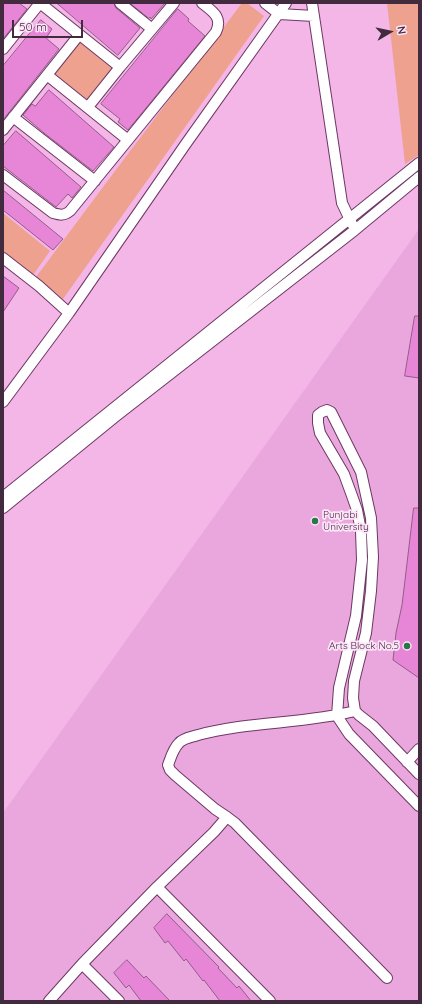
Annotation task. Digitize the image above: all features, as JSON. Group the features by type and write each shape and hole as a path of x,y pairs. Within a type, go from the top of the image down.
{"street":[{"path":"3,49 40,3 120,67"},
{"path":"120,3 152,29"},
{"path":"88,107 174,3"},
{"path":"3,175 53,213 59,215 66,214 70,211 216,32 218,27 218,18 202,3"},
{"path":"265,3 279,14 314,16"},
{"path":"3,402 69,313 180,152 286,3"},
{"path":"312,3 342,203 355,230"},
{"path":"3,130 79,35"},
{"path":"47,75 128,140"},
{"path":"13,117 95,181"},
{"path":"3,497 419,163"},
{"path":"3,508 116,416 355,230 419,177"},
{"path":"3,258 39,286 69,313"},
{"path":"419,774 373,726 355,711 353,698 354,680 366,633 371,590 371,518 361,472 331,412 327,410 318,415 320,433 344,474 357,510 361,531 362,560 356,616 339,688 337,716 349,734 419,806"},
{"path":"355,711 337,716 249,725 208,732 179,742 172,751 168,764 170,770 175,775 215,809 235,823 387,978"},
{"path":"407,762 419,749"},
{"path":"49,1001 82,964 157,887 214,832 227,817"},
{"path":"157,887 270,1001"},
{"path":"82,964 119,1001"}],"shaded area":[{"path":"242,3 247,3 264,16 63,299 36,277"},
{"path":"387,3 419,3 419,155 405,164"},
{"path":"80,40 114,68 87,102 52,74"},
{"path":"3,213 50,251 33,275 3,252"},
{"name":"Punjabi University","path":"419,229 419,1001 3,1001 3,813"}],"building":[{"path":"3,3 19,3 27,9 3,39"},
{"path":"57,3 114,3 116,8 140,28 118,55"},
{"path":"130,3 165,3 151,19"},
{"path":"178,9 189,19 188,21 205,36 128,130 118,122 120,119 101,104"},
{"path":"41,20 52,29 46,38 59,49 3,120 3,66"},
{"path":"49,90 114,147 93,171 23,115 32,104 35,106"},
{"path":"16,131 81,187 72,198 68,194 56,207 3,166 3,146"},
{"path":"3,190 63,239 53,250 3,210"},
{"path":"3,276 19,288 3,312"},
{"path":"415,316 419,316 419,378 405,376"},
{"path":"414,508 419,508 419,678 393,660 396,633 402,605"},
{"path":"167,914 219,967 218,968 237,988 239,986 251,1001 220,1001 186,959 184,961 168,941 165,943 154,928"},
{"path":"127,960 144,978 146,976 170,1001 141,1001 129,985 126,988 114,973"}],"place":[{"name":"Punjabi University","path":"315,521"},
{"name":"Arts Block No.5","path":"407,646"}]}
